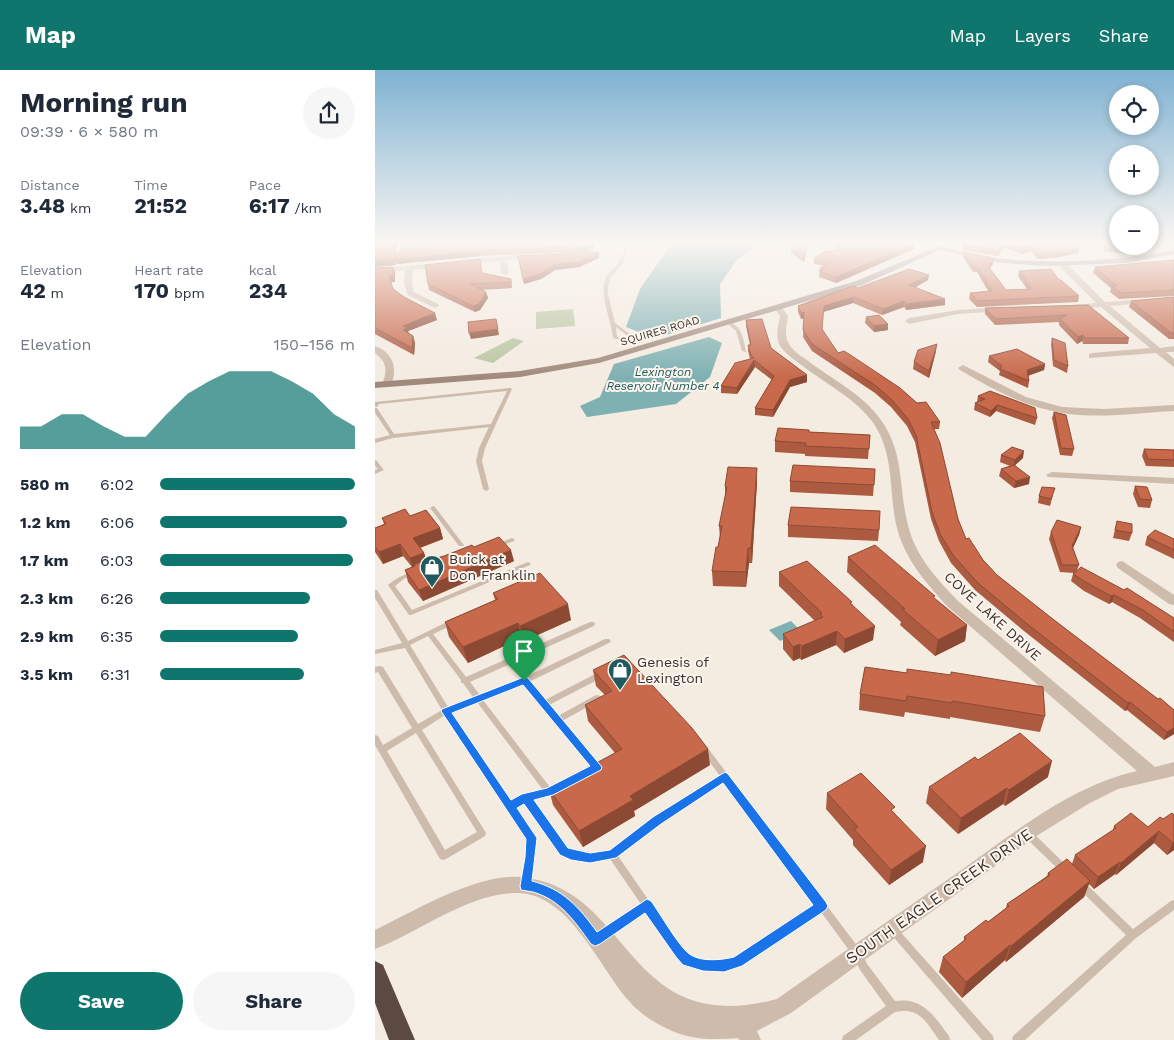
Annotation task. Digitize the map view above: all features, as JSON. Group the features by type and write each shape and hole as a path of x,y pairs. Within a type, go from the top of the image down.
{"highway":[{"path":"375,973 402,1040"}],"street":[{"path":"409,288 411,293 435,306"},
{"name":"SQUIRES ROAD","path":"375,386 505,376 552,370 613,356 842,288"},
{"path":"1087,288 1174,364"},
{"path":"1061,308 1174,299"},
{"name":"COVE LAKE DRIVE","path":"778,308 784,316 781,335 785,345 864,407 885,435 891,449 902,525 909,547 935,586 953,604 1152,774"},
{"path":"909,321 958,312 1010,309"},
{"path":"1093,356 1174,349"},
{"path":"378,353 391,364 392,368 387,384"},
{"path":"963,368 995,387 1035,403 1062,410 1106,412 1174,408"},
{"path":"1052,475 1174,481"},
{"path":"1122,565 1174,601"},
{"name":"SOUTH EAGLE CREEK DRIVE","path":"525,886 534,887 565,902 577,913 625,983 647,1007 672,1023 709,1032 734,1030 747,1033 756,1022 784,1006 1027,833 1082,799 1113,784 1174,769"},
{"path":"375,940 453,902 497,888 525,886"}],"lane":[{"path":"607,288 611,315 615,324"},
{"path":"729,323 739,330 744,351"},
{"path":"393,436 375,407 377,403 510,389 482,448 479,461 486,489"},
{"path":"375,442 393,436 493,424"},
{"path":"375,462 381,470 375,472"},
{"path":"433,508 461,545"},
{"path":"485,550 512,540"},
{"path":"421,571 403,577 391,585 411,613 527,564"},
{"path":"375,592 446,711 531,838 531,857 525,886"},
{"path":"375,652 405,645 463,617"},
{"path":"464,681 591,624"},
{"path":"429,633 479,700 553,790 526,797 510,807"},
{"path":"382,750 446,711 479,700 524,681 607,642"},
{"path":"375,670 380,669 482,833 443,856 375,738"},
{"path":"543,704 609,670"},
{"path":"524,681 597,767 589,771"},
{"path":"557,720 597,698"},
{"path":"697,740 857,954 863,967 893,1007"},
{"path":"526,797 564,852 590,858 612,855 657,821 725,777"},
{"path":"1027,833 1133,935"},
{"path":"612,855 680,953 688,961 703,965 724,966 737,962 821,906"},
{"path":"1017,1040 1133,935 1174,904"},
{"path":"595,940 647,905"},
{"path":"892,929 989,1040"},
{"path":"847,1040 893,1007 903,1004 914,1006 924,1013 945,1040"}],"green space":[{"path":"573,309 575,326 536,329 536,312"},
{"path":"513,338 524,341 493,363 474,358"}],"water":[{"path":"720,288 721,318 659,337 649,336 626,327 640,289"},
{"name":"Lexington Reservoir Number 4","path":"709,337 722,343 710,377 676,404 587,417 580,406 600,397 614,364"},
{"path":"791,621 802,632 780,641 769,630"}],"building":[{"path":"375,288 393,288 404,297 435,313 403,326 407,328 403,330 413,336 412,348 375,328"},
{"path":"437,288 479,288 486,292 479,304 473,306"},
{"path":"847,288 917,288 945,299 906,304 904,301 883,309 854,297 824,306 822,329 838,353 844,351 849,354 900,388 917,403 926,402 940,422 931,422 940,443 958,519 966,539 969,538 983,560 997,575 1054,620 1174,710 1174,728 1167,732 1026,623 977,582 953,555 940,534 932,512 916,435 908,419 892,400 876,386 812,344 803,330 804,312 801,313 798,306"},
{"path":"990,288 1005,288 1006,290 1070,288 1079,296 978,301 970,293 992,291"},
{"path":"1115,288 1174,288 1174,290 1121,293"},
{"path":"1174,297 1174,333 1171,333 1131,301"},
{"path":"1088,305 1129,338 1085,338 1083,335 1078,337 1060,319 1067,315 996,319 985,308"},
{"path":"879,315 888,324 874,326 866,317"},
{"path":"496,319 498,329 469,333 468,322"},
{"path":"762,319 771,348 807,375 790,380 773,410 755,408 774,376 754,360 737,388 721,386 735,363 754,358 748,345 751,345 746,320"},
{"path":"1052,338 1065,343 1068,366 1054,360"},
{"path":"937,344 929,371 914,362 918,350"},
{"path":"1017,349 1045,364 1027,370 1029,381 1000,369 1002,366 989,356"},
{"path":"990,391 1035,408 1037,418 997,405 991,411 975,403 985,399 978,396"},
{"path":"1054,412 1066,415 1074,449 1061,448"},
{"path":"778,428 809,430 809,432 870,435 869,449 805,446 806,443 775,441"},
{"path":"1012,447 1024,451 1015,460 1001,455"},
{"path":"1144,449 1174,450 1174,460 1148,459"},
{"path":"793,465 875,469 874,485 790,481"},
{"path":"1014,465 1030,477 1016,481 1001,469"},
{"path":"728,467 757,468 751,548 748,548 746,572 712,571 722,526 719,526 727,487 725,486"},
{"path":"1135,486 1147,487 1152,500 1140,499"},
{"path":"1042,487 1055,488 1051,499 1039,496"},
{"path":"791,507 880,511 879,530 788,525"},
{"path":"405,509 410,516 426,510 440,528 413,538 424,553 410,558 400,544 379,552 375,546 375,528 386,524 382,518"},
{"path":"1057,520 1081,527 1072,546 1079,565 1062,565 1051,532"},
{"path":"1117,521 1132,524 1132,533 1115,530"},
{"path":"1155,530 1174,539 1174,550 1147,537"},
{"path":"499,537 511,550 419,590 405,570 415,566 414,564 444,556 472,545 474,547"},
{"path":"875,545 967,625 938,640 902,609 905,609 848,557"},
{"path":"807,561 875,626 845,639 837,631 802,646 800,644 793,647 783,634 823,617 820,614 822,613 779,572"},
{"path":"1081,567 1124,590 1127,588 1174,618 1174,632 1143,610 1114,595 1111,596 1073,574"},
{"path":"540,573 568,604 520,626 518,623 463,647 445,622 498,599 493,593"},
{"path":"624,655 692,728 708,749 630,796 633,800 579,831 549,789 622,749 585,705 612,691 593,670"},
{"path":"865,667 907,673 907,669 951,675 951,672 1043,687 1045,716 952,701 952,703 907,696 906,701 860,694"},
{"path":"1020,733 1052,761 1009,790 1007,788 961,818 929,787 975,757 978,760"},
{"path":"861,773 895,807 891,810 926,846 891,870 854,829 858,827 827,793"},
{"path":"1131,813 1148,827 1160,817 1163,819 1172,813 1174,815 1174,842 1159,831 1121,863 1098,877 1075,855 1116,828 1114,826"},
{"path":"1067,859 1090,881 966,982 943,957 966,939 964,937 986,920 988,922 1009,906 1007,904 1050,875 1048,873"}],"place":[{"name":"Buick at Don Franklin","path":"432,588"},
{"name":"Genesis of Lexington","path":"620,691"}],"route":[{"path":"524,681 479,700 446,711 510,807 526,797 564,852 590,858 612,855 657,821 725,777 821,906 737,962 724,966 703,965 688,961 680,953 647,905 595,940 577,913 565,902 552,894 534,887 525,886 531,857 531,838 510,807 526,797 549,792 597,767 524,681"}]}
